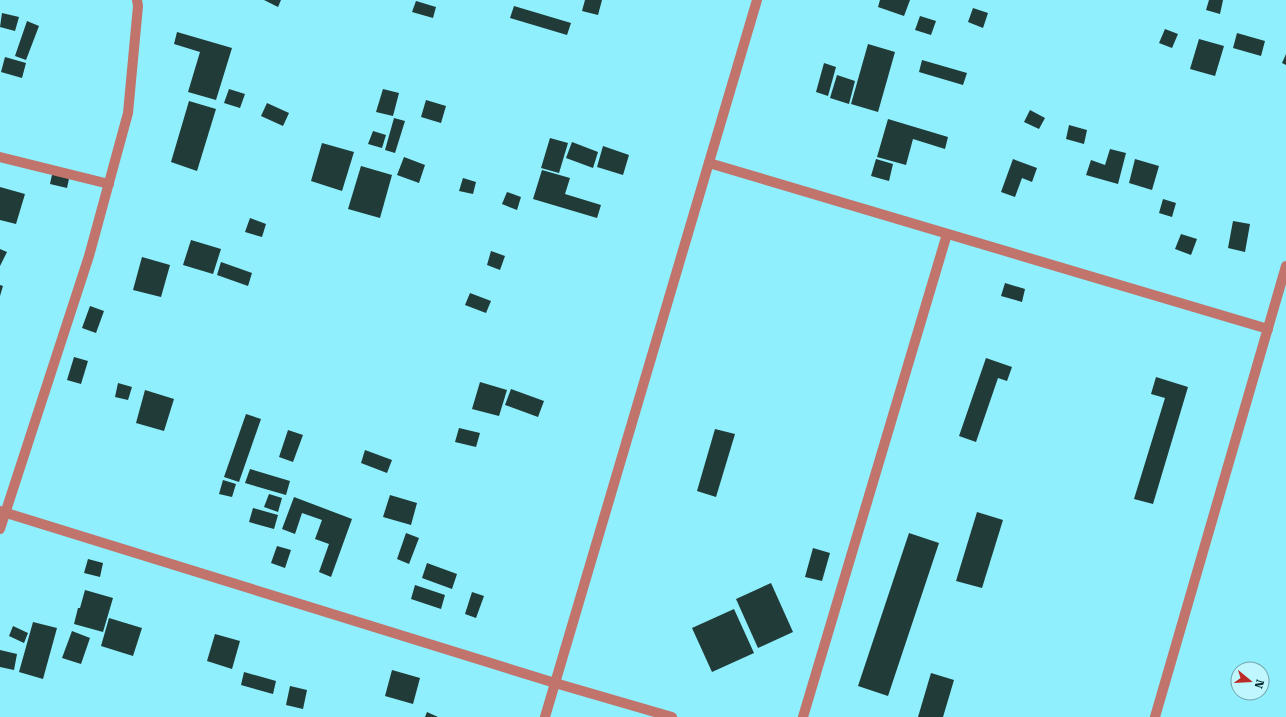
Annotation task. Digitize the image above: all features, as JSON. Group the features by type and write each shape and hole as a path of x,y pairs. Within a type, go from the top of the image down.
{"street":[{"path":"0,529 2,512 89,256 128,114 138,6 137,0"},
{"path":"545,717 757,0"},
{"path":"0,157 109,184"},
{"path":"709,163 1268,329"},
{"path":"804,717 947,234"},
{"path":"1155,717 1286,266"},
{"path":"2,512 555,683 672,717"}],"building":[{"path":"264,0 281,0 278,7"},
{"path":"585,0 602,0 598,15 582,11"},
{"path":"880,0 910,0 904,16 878,7"},
{"path":"1209,0 1223,0 1220,14 1206,10"},
{"path":"416,1 436,7 433,18 412,12"},
{"path":"514,6 571,23 567,35 510,18"},
{"path":"973,8 988,13 983,28 968,22"},
{"path":"2,13 19,17 15,31 0,27"},
{"path":"920,16 936,21 931,35 915,30"},
{"path":"27,21 39,26 26,60 15,56"},
{"path":"1165,29 1178,34 1172,48 1159,43"},
{"path":"177,32 232,48 216,100 188,92 200,52 174,44"},
{"path":"1237,33 1265,41 1261,56 1233,48"},
{"path":"1199,39 1224,46 1215,76 1190,69"},
{"path":"868,44 895,52 878,112 851,104"},
{"path":"1286,54 1286,65 1282,63"},
{"path":"5,57 26,63 22,78 1,72"},
{"path":"922,60 967,73 963,85 919,72"},
{"path":"824,63 836,67 828,96 816,92"},
{"path":"837,75 855,81 849,104 830,98"},
{"path":"229,89 245,94 240,108 224,103"},
{"path":"383,89 399,93 393,116 376,112"},
{"path":"426,100 446,106 441,123 421,117"},
{"path":"189,101 216,109 197,171 171,162"},
{"path":"267,103 289,113 283,126 261,116"},
{"path":"1030,110 1045,118 1039,129 1024,122"},
{"path":"394,118 405,121 395,153 385,150"},
{"path":"888,119 948,137 945,149 913,139 906,165 877,157"},
{"path":"1069,125 1087,130 1084,144 1066,139"},
{"path":"373,131 386,135 382,148 368,144"},
{"path":"550,138 568,143 559,173 541,168"},
{"path":"572,142 598,152 593,168 566,158"},
{"path":"322,143 354,152 342,191 311,181"},
{"path":"603,146 629,155 623,175 597,167"},
{"path":"1110,149 1126,153 1118,184 1086,175 1091,160 1105,165"},
{"path":"404,157 425,165 419,183 397,175"},
{"path":"876,159 893,164 889,181 871,176"},
{"path":"1013,159 1037,168 1032,182 1022,178 1015,197 1001,192"},
{"path":"1135,159 1159,166 1152,190 1129,183"},
{"path":"361,166 392,175 380,218 348,209"},
{"path":"53,170 70,174 67,188 50,184"},
{"path":"542,170 570,178 565,194 601,205 597,218 533,199"},
{"path":"463,178 476,182 473,194 459,191"},
{"path":"0,187 25,194 16,224 0,220"},
{"path":"507,192 521,197 517,210 502,204"},
{"path":"1163,199 1176,203 1172,217 1159,213"},
{"path":"250,218 266,224 262,237 245,232"},
{"path":"1233,221 1250,224 1245,252 1228,248"},
{"path":"1181,234 1197,239 1191,255 1175,249"},
{"path":"191,240 221,249 213,274 183,265"},
{"path":"0,249 7,252 0,266"},
{"path":"491,251 505,256 500,270 487,265"},
{"path":"142,257 170,265 161,297 133,290"},
{"path":"221,262 252,273 248,286 217,275"},
{"path":"1005,283 1025,289 1022,302 1001,296"},
{"path":"0,285 3,286 0,296"},
{"path":"470,293 491,301 486,313 465,305"},
{"path":"90,306 104,311 96,333 82,328"},
{"path":"74,357 88,361 81,384 67,380"},
{"path":"986,358 1012,367 1007,381 998,378 976,442 959,436"},
{"path":"1156,377 1188,387 1153,504 1134,499 1165,398 1151,394"},
{"path":"480,382 507,390 499,416 472,409"},
{"path":"118,383 132,387 128,400 115,397"},
{"path":"511,389 544,401 538,417 505,405"},
{"path":"145,390 174,399 164,431 136,423"},
{"path":"246,414 261,419 239,482 224,477"},
{"path":"459,428 480,433 476,447 455,442"},
{"path":"715,429 735,434 716,497 697,491"},
{"path":"288,430 303,435 293,462 279,457"},
{"path":"365,450 392,460 387,473 361,463"},
{"path":"250,469 290,481 286,495 245,483"},
{"path":"223,480 236,484 232,497 219,494"},
{"path":"269,494 282,498 278,512 264,507"},
{"path":"390,495 417,503 411,525 383,517"},
{"path":"294,497 352,519 331,577 319,572 329,544 315,539 322,520 302,513 295,534 282,529"},
{"path":"253,508 278,515 274,529 249,522"},
{"path":"977,512 1003,520 982,588 956,581"},
{"path":"406,533 419,538 409,564 397,559"},
{"path":"909,533 939,543 888,696 858,686"},
{"path":"277,546 291,550 285,568 271,563"},
{"path":"813,548 830,553 822,581 805,577"},
{"path":"88,559 103,563 100,577 84,573"},
{"path":"427,563 457,574 452,589 422,578"},
{"path":"771,583 793,632 758,648 736,599"},
{"path":"415,585 445,595 441,609 411,599"},
{"path":"85,590 113,598 103,632 74,624"},
{"path":"472,592 484,596 476,618 465,614"},
{"path":"734,609 754,653 712,672 692,628"},
{"path":"109,618 142,628 133,656 101,646"},
{"path":"33,622 57,628 43,679 19,672"},
{"path":"13,626 28,633 24,643 9,636"},
{"path":"72,631 90,638 81,664 62,658"},
{"path":"215,634 240,641 232,669 207,661"},
{"path":"0,650 17,654 14,670 0,667"},
{"path":"392,670 420,678 413,704 385,696"},
{"path":"244,672 276,681 273,694 241,685"},
{"path":"931,673 954,680 943,717 918,717"},
{"path":"290,686 307,690 303,709 286,705"},
{"path":"427,712 438,717 425,717"}]}
